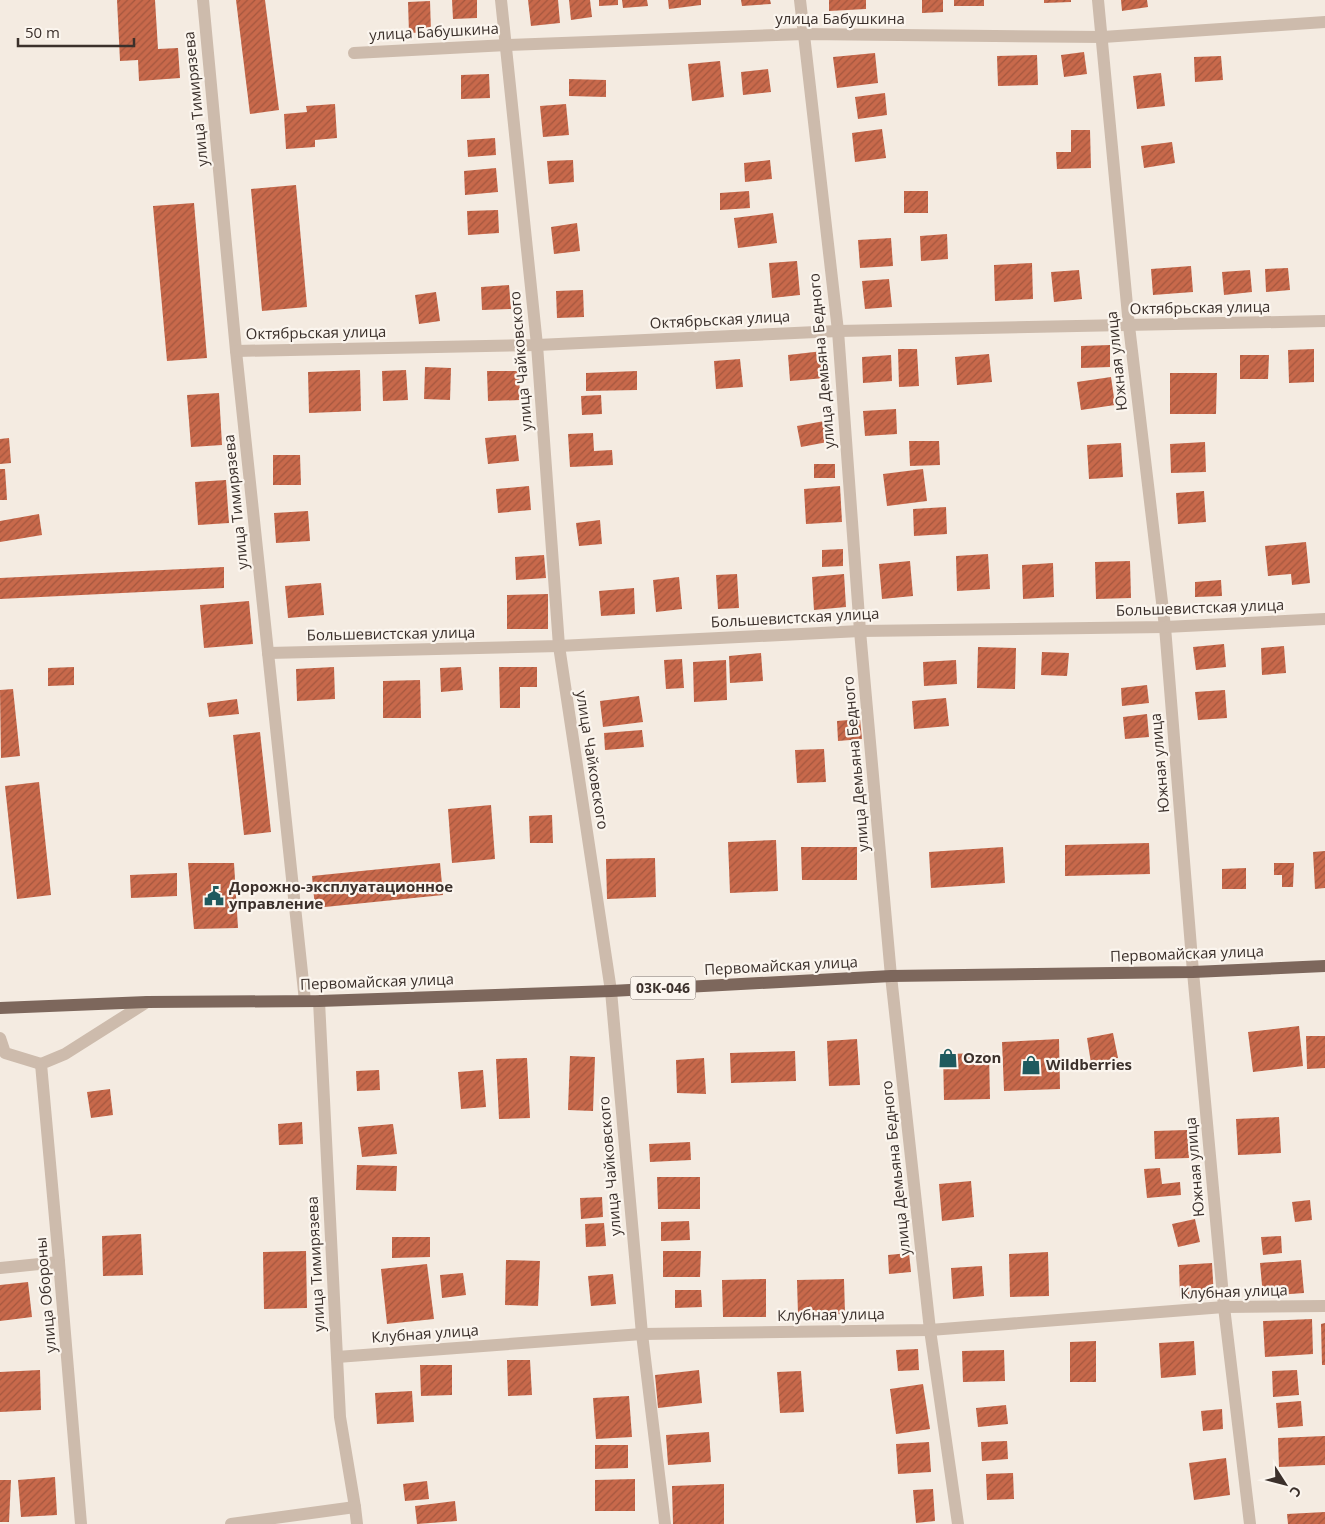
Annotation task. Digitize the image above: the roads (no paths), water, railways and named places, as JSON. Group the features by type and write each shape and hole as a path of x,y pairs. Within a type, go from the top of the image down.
{"main road":[{"name":"Первомайская улица","path":"0,1008 147,1002 319,1001 611,991 891,976 1193,972 1325,966"}],"street":[{"name":"улица Тимирязева","path":"202,0 236,351 305,1001"},
{"name":"улица Чайковского","path":"501,0 537,345 559,646 611,991 642,1334 665,1524"},
{"name":"улица Демьяна Бедного","path":"800,0 838,331 860,630 891,976 930,1330 958,1524"},
{"name":"Южная улица","path":"1098,0 1129,326 1165,628 1193,972 1224,1307 1250,1524"},
{"name":"улица Бабушкина","path":"354,53 507,45 804,34 1103,37 1325,22"},
{"name":"Октябрьская улица","path":"236,351 537,345 838,331 1325,321"},
{"name":"Большевистская улица","path":"268,653 559,646 860,630 1165,628 1325,619"},
{"name":"улица Тимирязева","path":"319,1001 340,1417 356,1507 357,1524"},
{"path":"0,1038 5,1053 41,1064 65,1054 147,1002"},
{"name":"улица Обороны","path":"41,1064 81,1524"},
{"path":"0,1268 59,1262"},
{"name":"Клубная улица","path":"336,1357 642,1334 930,1330 1224,1307 1325,1306"},
{"path":"231,1524 356,1507"}],"place":[{"name":"Дорожно-эксплуатационное управление","path":"214,896"},
{"name":"Ozon","path":"948,1058"},
{"name":"Wildberries","path":"1031,1065"}]}
